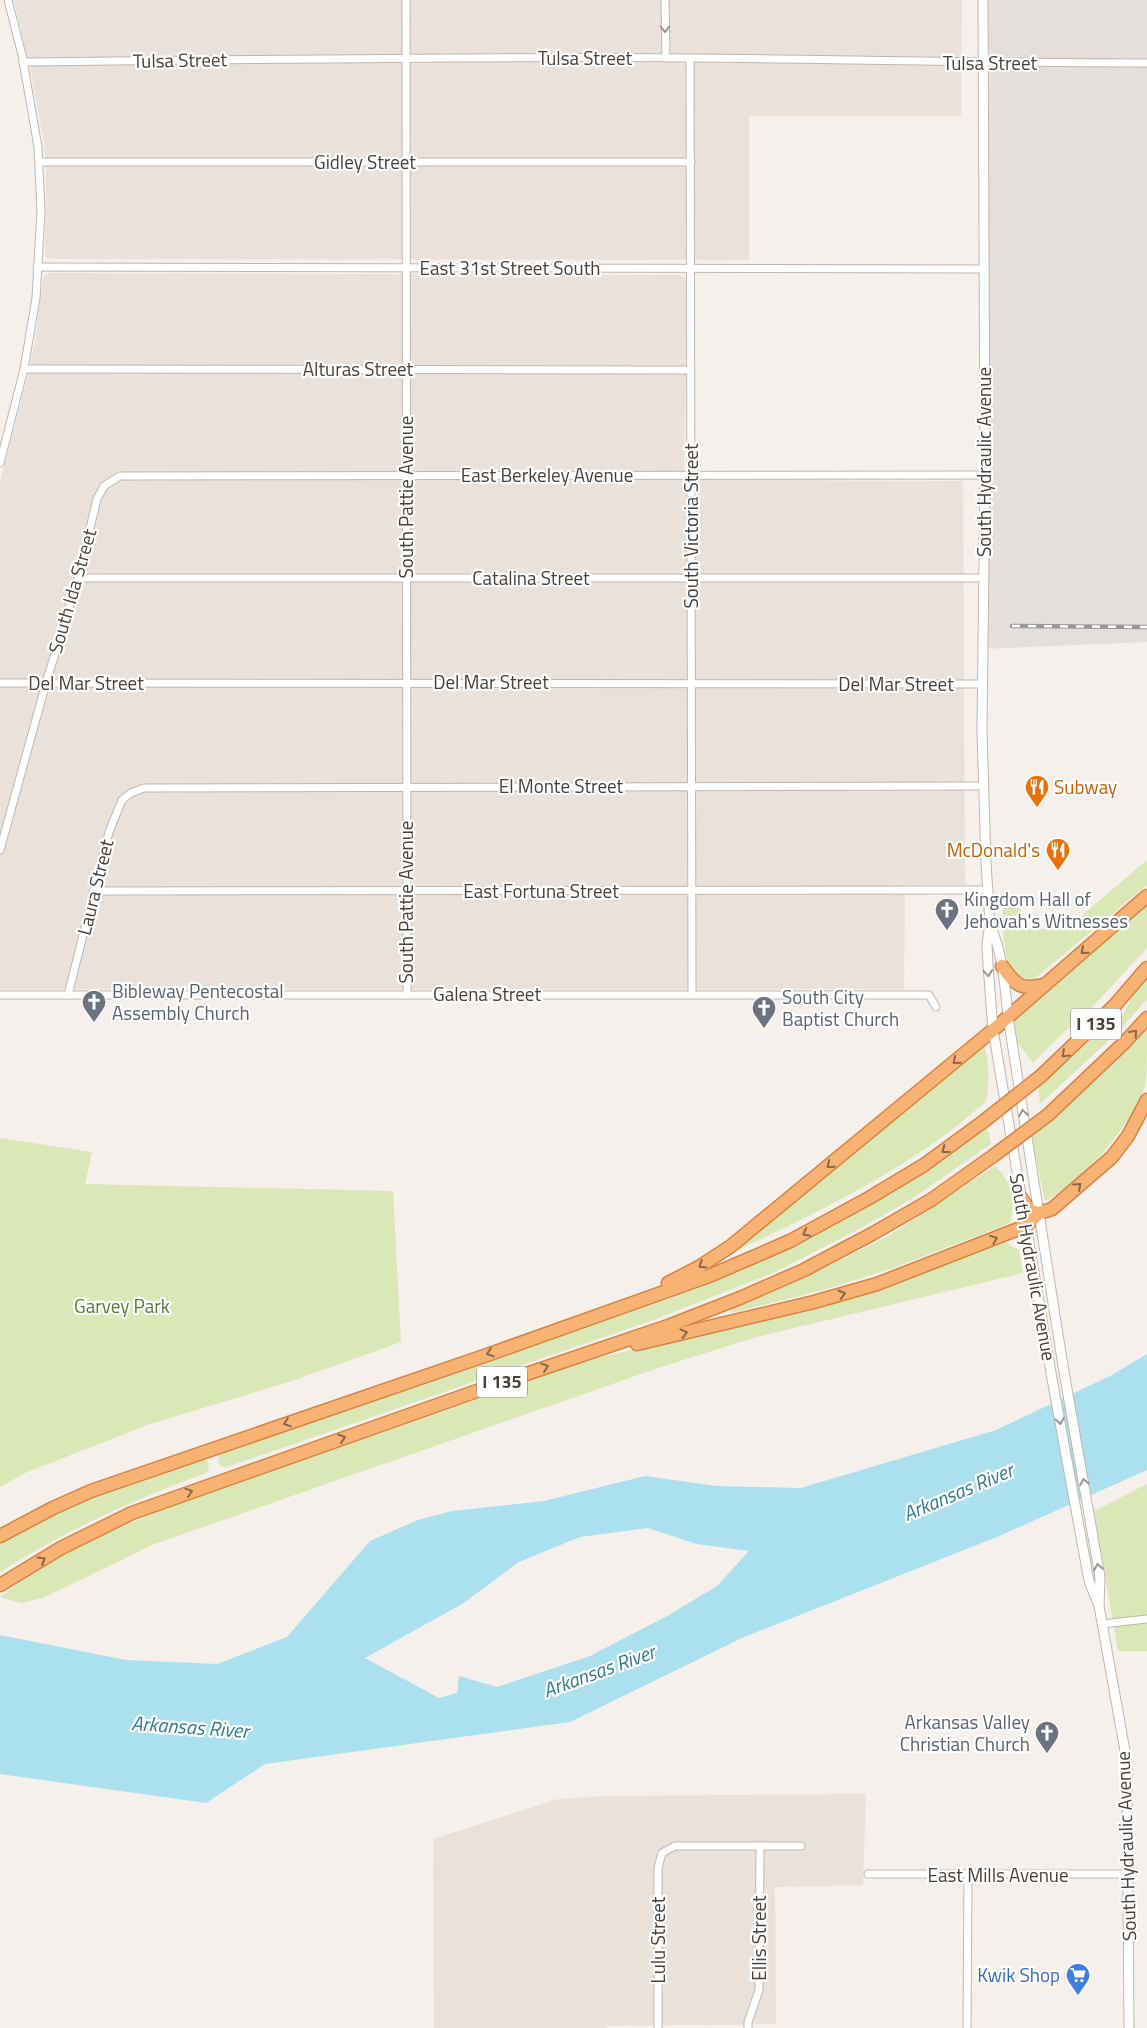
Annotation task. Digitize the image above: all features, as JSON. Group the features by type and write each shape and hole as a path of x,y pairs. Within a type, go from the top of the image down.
{"highway":[{"path":"585,1320 699,1268 731,1246 993,1030 1147,896"},
{"path":"1002,966 1020,986 1031,988 1045,984"},
{"name":"I 135","path":"0,1536 90,1491 585,1320 708,1276 790,1241 855,1207 924,1165 984,1121 1041,1076 1108,1011 1147,968"},
{"name":"I 135","path":"0,1585 61,1548 132,1513 713,1309 804,1270 872,1234 930,1200 1023,1135 1048,1115 1125,1042 1147,1018"},
{"path":"568,1360 814,1302 878,1284 1026,1226 1039,1213 1052,1209 1112,1157 1128,1136 1147,1100"},
{"path":"1021,1198 1030,1210 1039,1213"}],"street":[{"path":"0,463 24,369 36,298 41,212 38,147 23,62 8,0"},
{"name":"South Pattie Avenue","path":"406,0 406,995"},
{"path":"666,0 666,58"},
{"name":"South Hydraulic Avenue","path":"983,0 985,475 982,684 986,863 990,924 987,944 993,1030 1080,1536 1089,1581 1099,1606"},
{"name":"Tulsa Street","path":"23,62 406,58 690,58 983,63 1147,63"},
{"name":"South Victoria Street","path":"690,58 692,994"},
{"name":"Gidley Street","path":"39,162 691,162"},
{"name":"East 31st Street South","path":"38,267 983,269"},
{"name":"Alturas Street","path":"24,369 691,370"},
{"name":"East Berkeley Avenue","path":"111,481 127,474 985,475"},
{"name":"South Ida Street","path":"0,850 46,682 78,578 97,500 104,486 111,481"},
{"name":"Catalina Street","path":"78,578 984,578"},
{"name":"Del Mar Street","path":"0,683 982,684"},
{"name":"El Monte Street","path":"138,790 151,788 406,786 984,786"},
{"name":"Laura Street","path":"68,995 109,832 120,806 127,796 138,790"},
{"name":"East Fortuna Street","path":"93,890 989,890"},
{"name":"South Hydraulic Avenue","path":"990,924 998,942 1002,966 1008,1017 1063,1366 1100,1577 1099,1606 1127,1762 1129,2028"},
{"name":"Galena Street","path":"0,995 929,995 936,1007"},
{"path":"1102,1624 1147,1619"},
{"name":"Lulu Street","path":"658,2028 658,1868 662,1854 675,1846 760,1846"},
{"path":"760,1846 801,1846"},
{"name":"Ellis Street","path":"748,2028 748,2022 759,1990 760,1846"},
{"name":"East Mills Avenue","path":"868,1874 1128,1874"},
{"path":"967,2028 968,1875"}],"shaded area":[{"path":"14,0 962,0 961,116 749,116 749,260 53,259 46,257 45,252 46,172 44,143 34,88"},
{"path":"983,0 1147,0 1147,642 983,649"},
{"path":"48,273 679,275 685,278 687,286 684,480 963,481 965,885 905,885 904,989 0,989 0,481 35,343 43,277"},
{"path":"866,1794 863,1885 775,1887 776,2024 607,2026 607,2028 434,2028 433,1839 558,1799 608,1796"}],"green space":[{"path":"1147,860 1147,885 1034,979 1018,977 1013,972 1004,942 1003,902 1008,898 1016,898 1028,929 1059,929 1080,917"},
{"path":"1147,903 1147,948 1083,1017 1064,1032 1033,1063 1018,1043 1013,1019"},
{"path":"1147,976 1147,999 1119,1031 1040,1104 1038,1085 1088,1041 1123,1015 1136,989"},
{"path":"1147,1028 1146,1082 1131,1115 1105,1150 1090,1166 1060,1192 1045,1201 1031,1137 1100,1076"},
{"path":"984,1045 988,1074 986,1102 942,1137 886,1174 809,1216 730,1254"},
{"path":"987,1126 991,1144 910,1200 859,1229 773,1273 656,1319 227,1467 222,1467 218,1462 219,1455 226,1451 704,1284"},
{"name":"Garvey Park","path":"0,1138 92,1152 85,1184 393,1191 401,1342 289,1382 147,1425 25,1473 0,1487"},
{"path":"995,1166 1005,1178 1011,1192 1013,1207 1010,1223 893,1268 823,1290 731,1313 731,1310 812,1274 887,1237"},
{"path":"1005,1242 1019,1250 1023,1273 753,1338 658,1368 152,1545 43,1598 22,1603 0,1597 30,1574 67,1553 98,1537 168,1507 593,1359 842,1300 892,1285"},
{"path":"199,1459 205,1459 208,1462 209,1467 206,1473 152,1494 75,1529 0,1572 0,1545 38,1522 80,1501"},
{"path":"1147,1484 1147,1651 1118,1651 1094,1511"}],"water":[{"name":"Arkansas River","path":"1147,1354 1147,1470 997,1537 744,1637 570,1722 265,1764 206,1803 0,1774 0,1635 126,1660 217,1664 287,1637 370,1541 418,1520 452,1511 544,1501 645,1476 716,1486 801,1488 996,1430 1110,1376","holes":["648,1528 697,1544 749,1551 717,1586 667,1616 590,1656 497,1687 459,1676 457,1693 439,1698 365,1658 462,1604 519,1562 580,1537"]}],"railway":[{"path":"1012,626 1147,627"}],"place":[{"name":"Subway","path":"1037,808"},
{"name":"McDonald's","path":"1058,871"},
{"name":"Kingdom Hall of Jehovah's Witnesses","path":"947,931"},
{"name":"Bibleway Pentecostal Assembly Church","path":"94,1023"},
{"name":"South City Baptist Church","path":"764,1029"},
{"name":"Arkansas Valley Christian Church","path":"1047,1754"},
{"name":"Kwik Shop","path":"1078,1996"}]}
